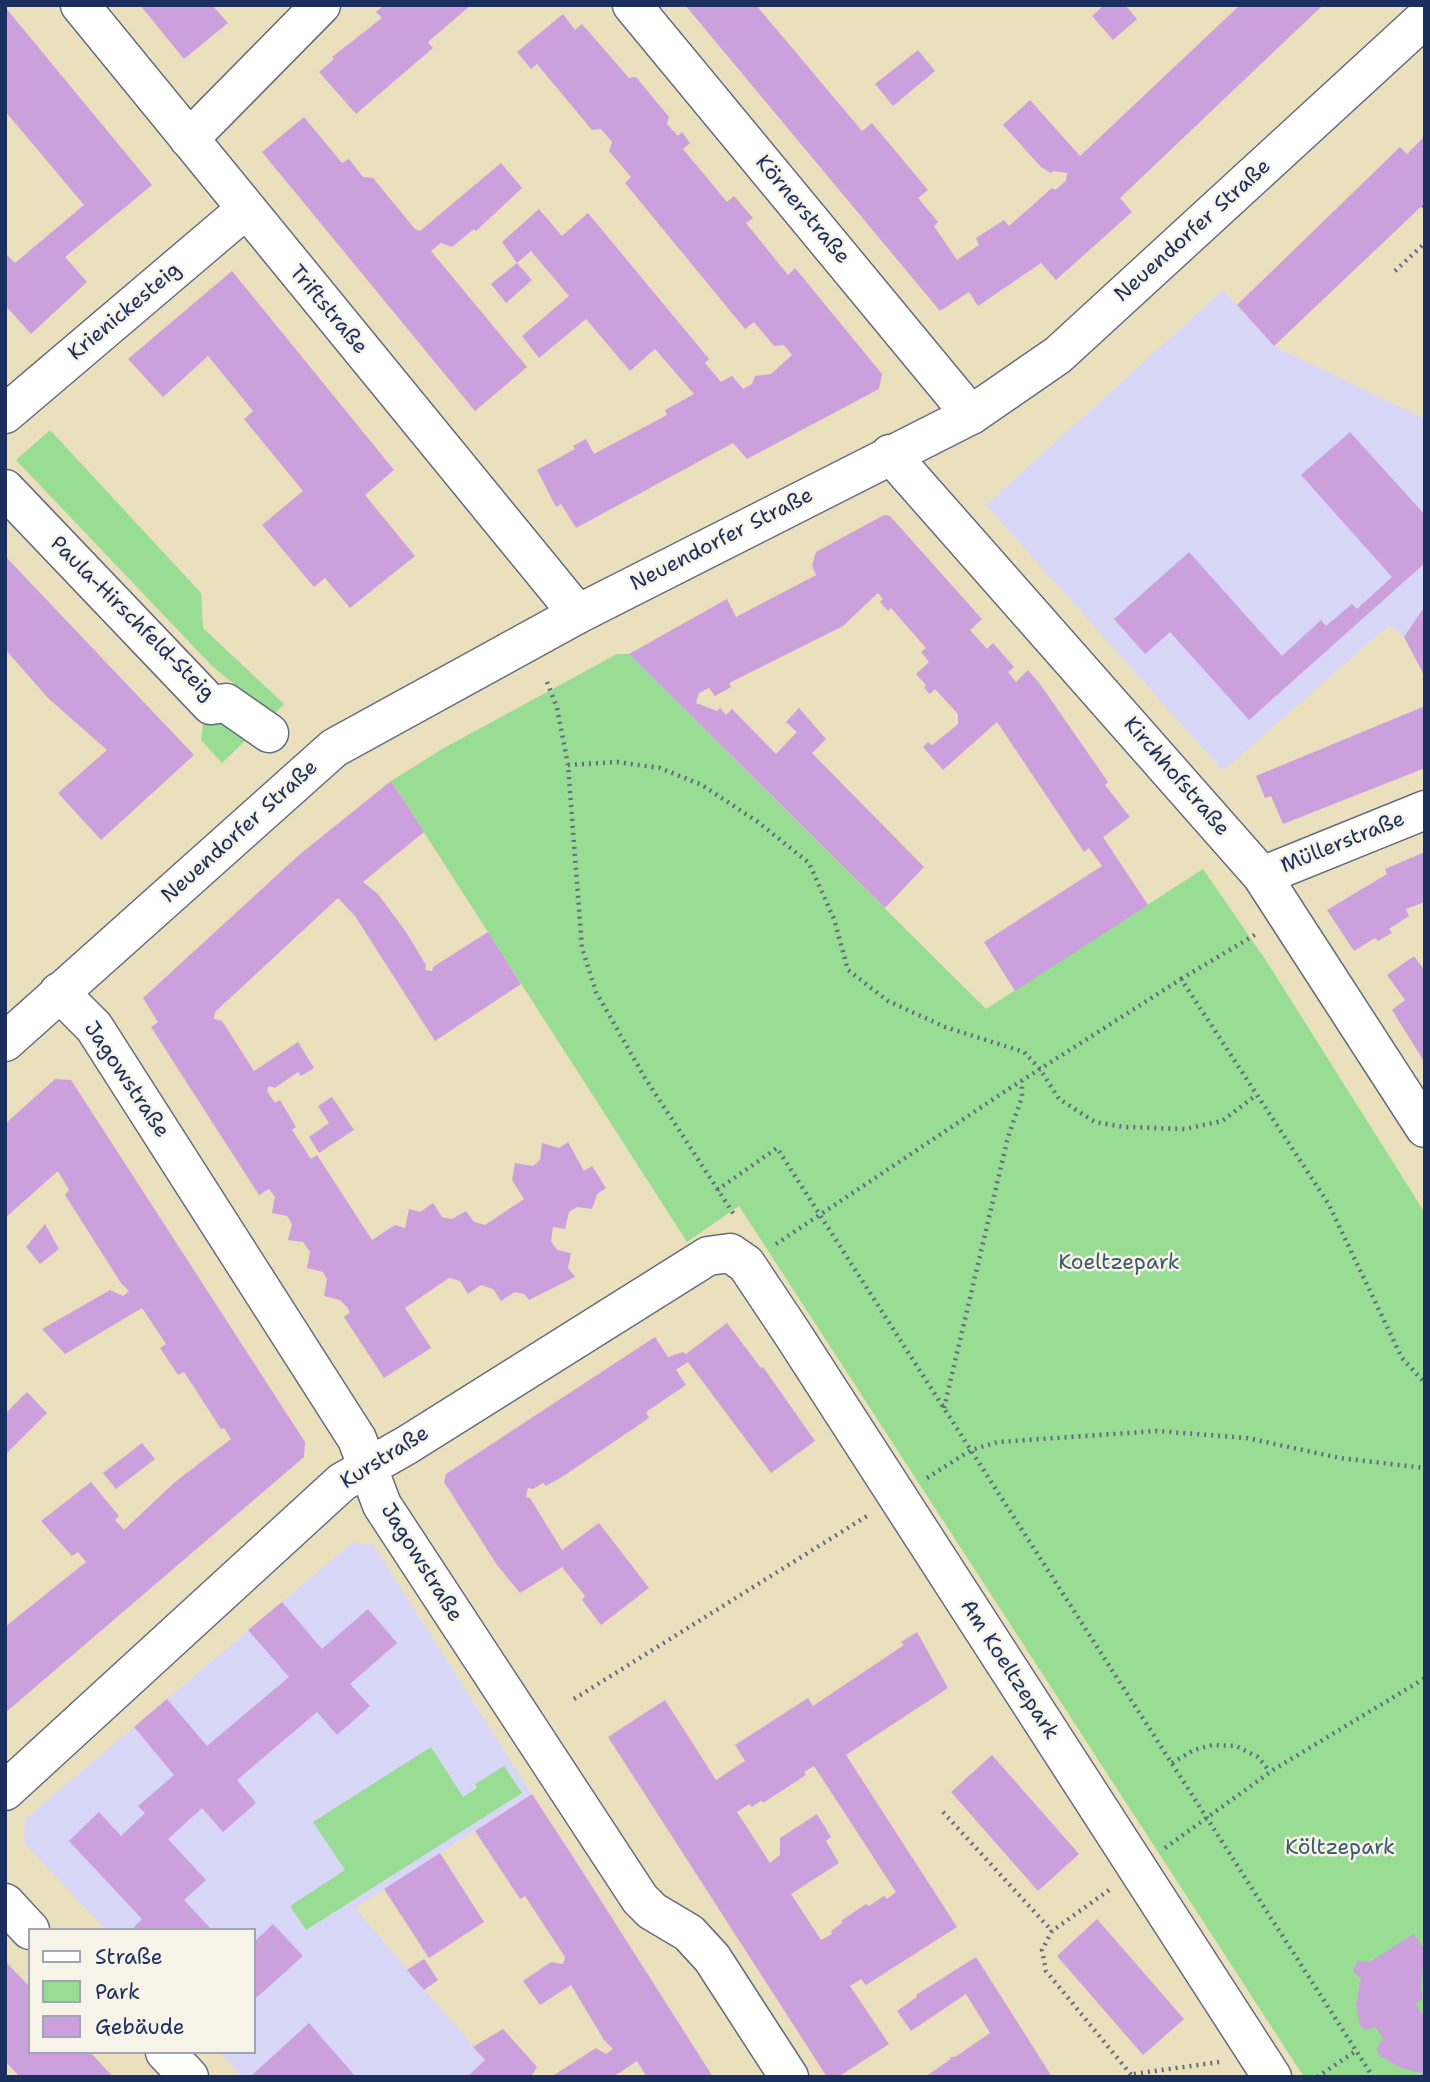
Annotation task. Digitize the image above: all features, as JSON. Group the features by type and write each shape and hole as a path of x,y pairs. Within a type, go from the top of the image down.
{"street":[{"name":"Triftstraße","path":"80,5 578,614"},
{"path":"189,139 321,5"},
{"name":"Körnerstraße","path":"632,5 971,415"},
{"name":"Neuendorfer Straße","path":"5,1042 334,748 578,614 971,415 1058,355 1425,18"},
{"name":"Krienickesteig","path":"5,414 245,210"},
{"name":"Kirchhofstraße","path":"890,454 1262,876 1425,1128"},
{"name":"Paula-Hirschfeld-Steig","path":"5,489 211,705 226,704 269,733"},
{"name":"Müllerstraße","path":"1262,876 1425,810"},
{"name":"Jagowstraße","path":"59,992 94,1027 357,1439 382,1505 640,1899 652,1911 689,1933 712,1958 789,2077"},
{"name":"Kurstraße","path":"5,1791 342,1482 708,1256 730,1253 759,1256"},
{"name":"Am Koeltzepark","path":"759,1256 1272,2077"},
{"path":"5,1903 28,1928"},
{"path":"167,2054 189,2077"}],"path":[{"path":"1395,271 1425,243"},
{"path":"547,682 557,708 568,765 582,948 596,992 645,1078 735,1216"},
{"path":"568,765 617,762 660,768 702,785 758,822 809,863 834,919 849,970 888,1001 945,1027 1024,1052 1040,1069 1059,1099 1095,1122 1124,1127 1185,1129 1222,1121 1255,1096"},
{"path":"759,1256 1022,1080 1287,915"},
{"path":"1181,979 1255,1096 1328,1203 1402,1358 1425,1383"},
{"path":"944,1408 1008,1137 1022,1097 1022,1080"},
{"path":"717,1190 778,1148 1373,2077"},
{"path":"922,1481 971,1450 998,1442 1157,1431 1247,1438 1340,1458 1425,1468"},
{"path":"574,1699 873,1512"},
{"path":"1180,1837 1270,1772 1425,1678"},
{"path":"1172,1763 1194,1750 1212,1745 1236,1746 1258,1757 1270,1772"},
{"path":"943,1812 1052,1931"},
{"path":"1114,1886 1052,1931 1042,1950 1046,1971 1133,2076 1227,2061"},
{"path":"1317,2077 1356,2051"}],"shaded area":[{"path":"1223,290 1274,346 1425,419 1425,606 1404,637 1389,625 1223,771 986,505"},
{"path":"353,1542 373,1544 532,1794 355,1908 485,2060 467,2077 242,2077 222,2054 256,2054 256,1928 104,1928 24,1843 25,1819"}],"green space":[{"path":"50,430 201,593 203,628 284,704 273,715 213,667 16,460"},
{"name":"Koeltzepark","path":"617,654 629,654 986,1009 1203,869 1267,962 1425,1213 1425,2077 1304,2077 739,1206 687,1242 391,781 444,748"},
{"path":"211,716 251,735 222,763 201,740 203,724"},
{"path":"431,1747 463,1797 477,1788 475,1784 504,1766 522,1793 306,1930 290,1906 345,1870 313,1822"}],"building":[{"path":"140,5 212,5 228,23 184,59"},
{"path":"384,5 471,5 428,42 433,48 356,114 319,72 334,59 332,57 382,18 376,12"},
{"path":"685,5 756,5 862,131 872,123 928,190 918,198 938,222 934,226 957,260 979,245 976,238 1004,220 1009,226 1052,188 1055,190 1066,181 1067,173 1051,173 1041,167 1003,125 1030,100 1080,156 1240,5 1323,5 1120,198 1132,212 1056,280 1041,263 978,306 969,292 940,311"},
{"path":"1104,5 1125,5 1137,19 1113,40 1092,16"},
{"path":"5,7 152,185 65,257 87,282 31,334 5,305 5,257 7,255 15,263 84,205 5,111"},
{"path":"563,14 575,30 582,24 629,78 636,77 669,117 667,124 678,136 682,132 690,143 683,149 727,202 734,196 753,218 746,223 788,275 795,268 882,374 879,389 747,459 733,443 576,528 561,504 556,507 537,470 575,449 573,446 586,439 594,454 667,415 665,410 694,394 655,349 630,371 586,319 539,358 522,336 569,296 531,251 517,263 502,242 539,209 562,236 588,213 709,359 705,363 721,382 732,376 743,389 752,384 755,376 771,374 792,355 784,345 774,346 754,322 745,329 625,183 631,177 609,151 612,142 601,129 592,130 537,64 531,69 517,52"},
{"path":"918,50 935,71 893,106 875,84"},
{"path":"304,117 342,163 349,159 363,177 373,178 415,229 420,231 501,163 522,188 476,231 474,229 452,247 441,243 431,251 527,367 475,411 262,152"},
{"path":"1425,136 1425,203 1274,346 1237,305 1400,147 1407,154"},
{"path":"517,263 532,280 506,303 491,284"},
{"path":"232,271 394,470 365,495 415,556 350,608 325,578 314,587 262,525 303,491 244,419 253,411 208,356 163,397 128,359"},
{"path":"1350,432 1425,515 1425,563 1249,720 1170,632 1145,654 1114,619 1189,552 1282,656 1321,620 1326,626 1352,604 1357,609 1392,577 1301,475"},
{"path":"884,515 890,516 982,619 970,630 987,649 993,643 1014,667 1008,672 1016,682 1028,670 1040,684 1108,782 1105,785 1130,817 1103,837 1148,905 1015,991 984,942 1102,866 1089,848 1084,852 997,722 943,770 923,747 928,742 932,745 958,724 958,714 935,689 930,694 924,688 926,685 916,674 929,662 921,652 926,648 891,608 888,611 880,602 883,599 878,593 843,626 729,683 731,687 715,696 709,688 699,693 696,703 717,711 720,708 726,715 732,709 776,754 797,732 786,722 799,708 826,739 812,753 924,867 885,908 629,654 727,599 736,617 816,575 812,565 816,552"},
{"path":"5,556 194,755 101,840 58,793 107,750 48,698 5,649"},
{"path":"1425,606 1425,677 1404,637"},
{"path":"1425,706 1425,768 1283,824 1271,796 1265,798 1256,776"},
{"path":"391,781 424,832 363,882 378,894 406,932 426,965 425,970 432,971 433,967 488,932 521,984 435,1041 355,916 338,898 215,1012 214,1019 222,1021 254,1071 298,1042 314,1068 301,1076 298,1072 275,1088 269,1086 267,1091 275,1103 280,1100 296,1127 292,1130 311,1159 317,1155 372,1240 395,1225 405,1228 409,1209 420,1212 433,1203 442,1217 452,1219 466,1211 474,1222 485,1225 524,1199 512,1180 515,1163 533,1166 540,1160 542,1143 559,1148 568,1142 584,1171 592,1166 606,1188 597,1194 592,1209 577,1207 569,1212 565,1229 553,1227 551,1241 557,1250 571,1253 568,1268 575,1277 529,1300 524,1294 515,1292 501,1301 493,1289 481,1285 468,1294 460,1281 449,1278 405,1308 431,1348 384,1378 344,1317 350,1312 347,1307 340,1300 324,1296 327,1279 323,1272 307,1268 310,1252 303,1242 288,1240 292,1224 287,1216 272,1213 275,1197 269,1189 259,1195 151,1027 158,1022 143,998 299,855"},
{"path":"1425,852 1425,902 1406,909 1409,916 1389,929 1392,933 1378,941 1375,938 1354,951 1327,910 1387,874 1385,869"},
{"path":"1414,956 1425,971 1425,1063 1392,1010 1405,1000 1387,975"},
{"path":"55,1079 71,1080 305,1442 304,1457 5,1713 5,1627 86,1562 78,1552 72,1556 41,1521 91,1482 119,1516 115,1520 124,1530 175,1482 231,1439 224,1428 221,1429 184,1372 178,1375 160,1348 166,1344 142,1308 65,1354 42,1329 110,1290 123,1296 129,1291 121,1283 65,1195 69,1190 58,1171 5,1218 5,1124"},
{"path":"332,1097 354,1130 319,1153 309,1137 329,1123 318,1106"},
{"path":"45,1224 59,1249 40,1264 26,1247"},
{"path":"727,1323 761,1368 763,1367 815,1441 771,1473 688,1362 676,1370 686,1385 646,1412 649,1418 562,1477 546,1486 543,1483 533,1489 528,1488 526,1497 530,1498 562,1550 599,1523 649,1588 601,1625 582,1600 585,1596 562,1567 520,1593 497,1565 444,1482 446,1474 655,1337 668,1357 683,1352 686,1354"},
{"path":"27,1392 47,1413 5,1455 5,1414"},
{"path":"142,1443 155,1459 116,1489 103,1473"},
{"path":"282,1602 322,1649 368,1609 397,1643 350,1684 370,1706 337,1735 317,1712 237,1780 256,1803 223,1832 202,1808 168,1839 206,1880 184,1900 210,1928 135,1928 142,1919 69,1841 99,1812 121,1836 145,1813 138,1806 174,1775 134,1727 167,1699 207,1746 289,1677 248,1630"},
{"path":"917,1632 948,1688 846,1755 957,1927 866,1985 861,1979 850,1986 889,2044 838,2077 827,2077 608,1737 665,1700 716,1780 745,1761 735,1745 808,1698 813,1706 904,1645 901,1642","holes":["814,1766 896,1892 887,1899 884,1896 869,1906 866,1904 841,1921 842,1923 831,1931 832,1934 821,1940 791,1894 839,1863 826,1841 831,1837 817,1814 780,1838 780,1855 770,1863 737,1812 749,1804 752,1807 762,1800 763,1803 806,1775 804,1772"]},
{"path":"992,1755 1079,1854 1038,1891 951,1792"},
{"path":"532,1794 713,2077 647,2077 637,2061 613,2077 551,2077 596,2048 606,2054 613,2049 604,2040 571,1985 540,2005 523,1981 551,1962 563,1964 565,1957 525,1896 520,1899 475,1831"},
{"path":"440,1853 484,1922 429,1958 384,1889"},
{"path":"1097,1919 1184,2019 1143,2055 1057,1956"},
{"path":"273,1924 303,1956 256,1998 256,1940"},
{"path":"1414,1934 1425,1950 1421,1988 1423,1999 1415,2003 1421,2013 1425,2011 1425,2077 1421,2077 1421,2073 1399,2067 1379,2055 1377,2049 1383,2037 1375,2027 1366,2030 1360,2026 1356,2004 1361,1979 1353,1971 1357,1961 1370,1962"},
{"path":"976,1957 1052,2077 925,2077 951,2059 950,2057 955,2057 990,2033 966,1994 911,2031 897,2011 917,1997 916,1995"},
{"path":"424,1959 438,1980 424,1990 407,1970"},
{"path":"5,1961 28,1985 28,2054 92,2054 113,2077 20,2077 5,2061"},
{"path":"309,2023 356,2077 250,2077"},
{"path":"503,2029 537,2067 531,2077 467,2077 485,2060 473,2047"}],"park label":[{"name":"Költzepark","path":"1340,1849"}]}
